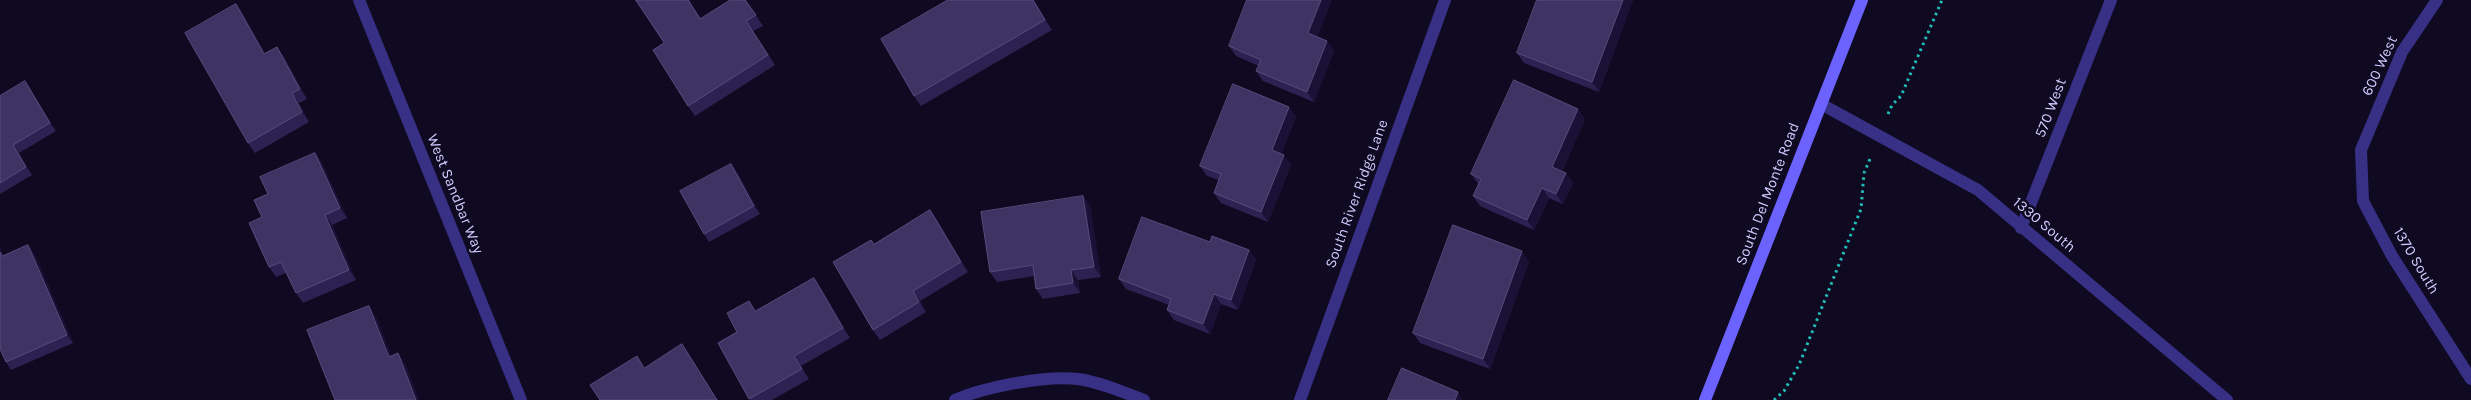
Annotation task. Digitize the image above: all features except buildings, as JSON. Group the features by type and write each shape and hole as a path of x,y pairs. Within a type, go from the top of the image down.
{"street":[{"name":"West Sandbar Way","path":"359,0 522,400"},
{"name":"South River Ridge Lane","path":"1300,400 1445,0"},
{"name":"South Del Monte Road","path":"1705,400 1862,0"},
{"name":"570 West","path":"2021,228 2111,0"},
{"name":"600 West","path":"2360,150 2402,52 2437,0"},
{"name":"1330 South","path":"1822,104 1978,190 2227,400"},
{"name":"1370 South","path":"2360,150 2363,201 2392,256 2471,379"},
{"path":"955,400 973,392 1041,380 1078,379 1144,400"}],"path":[{"path":"1892,105 1901,96 1942,0"},
{"path":"1774,400 1784,390 1799,365 1810,338 1861,209 1864,173"}]}
